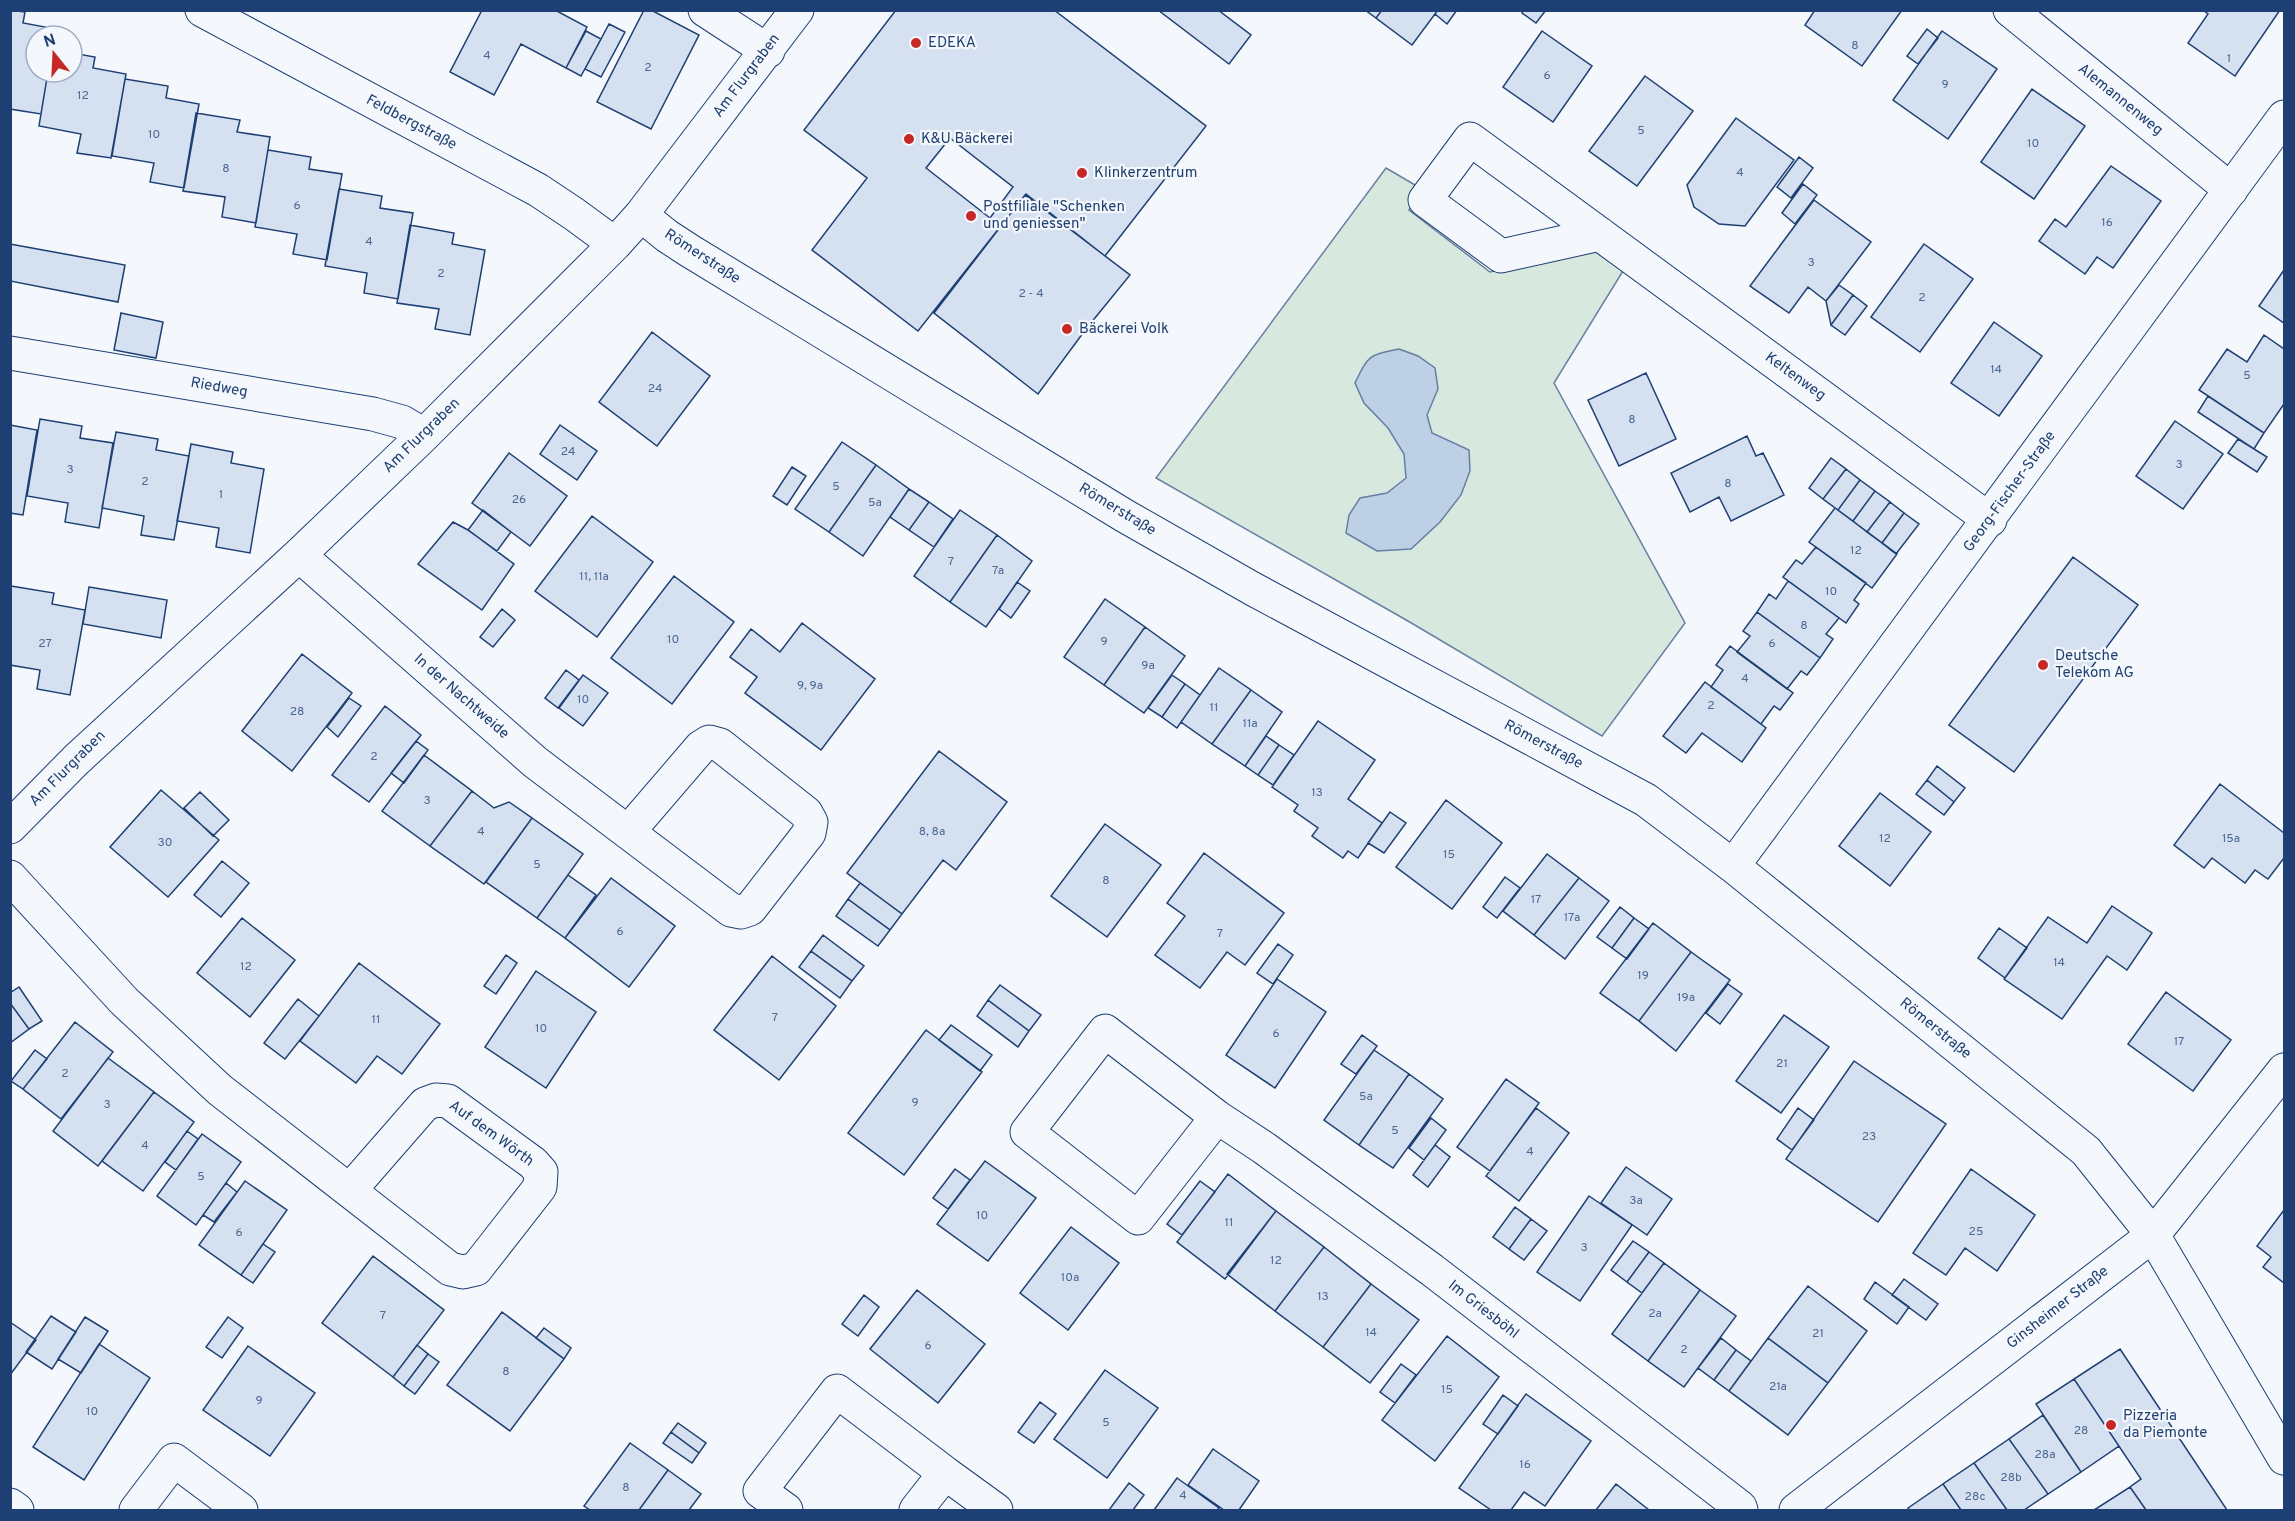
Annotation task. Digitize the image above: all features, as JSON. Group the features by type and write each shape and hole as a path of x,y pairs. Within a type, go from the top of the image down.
{"street":[{"name":"Feldbergstraße","path":"202,10 537,190 615,244"},
{"path":"705,10 768,51"},
{"name":"Am Flurgraben","path":"10,827 76,760 299,555 424,435 615,244 768,51 797,10"},
{"name":"Alemannenweg","path":"2010,10 2230,190"},
{"name":"Georg-Fischer-Straße","path":"1733,866 1990,520 2284,117"},
{"name":"Keltenweg","path":"1600,234 1501,256 1425,200 1470,139 1600,234 1990,520"},
{"name":"Römerstraße","path":"641,214 667,236 1135,522 1253,589 1646,800 1733,866 2086,1151 2153,1235 2284,1458"},
{"name":"Riedweg","path":"10,353 374,414 402,422 424,435"},
{"name":"In der Nachtweide","path":"299,555 535,762 731,910 741,912 750,909 809,833 811,822 806,813 720,745 709,742 701,747 628,832"},
{"name":"Auf dem Wörth","path":"10,877 124,1001 220,1090 450,1269 463,1272 476,1269 540,1187 541,1172 533,1163 448,1101 436,1100 424,1104 350,1190"},
{"name":"Im Griesböhl","path":"1217,1117 1138,1218 1027,1132 1105,1031 1217,1117 1264,1148 1432,1270 1740,1506 1741,1510"},
{"name":"Ginsheimer Straße","path":"1796,1510 2153,1235 2284,1070"},
{"path":"786,1510 760,1491 837,1391 996,1510"},
{"path":"136,1510 174,1460 241,1510"},
{"path":"916,1510 945,1473"},
{"path":"10,1505 17,1510"}],"shaded area":[{"path":"1386,168 1422,189 1409,210 1490,272 1593,250 1623,271 1554,383 1685,623 1602,736 1408,621 1156,478"}],"water":[{"path":"1399,349 1418,356 1435,368 1438,389 1427,415 1432,433 1469,450 1470,471 1461,495 1440,522 1411,549 1377,551 1346,533 1349,515 1360,498 1387,493 1406,478 1404,454 1388,428 1364,403 1355,383 1370,358"}],"building":[{"path":"10,10 25,12 23,23 28,24 24,24 24,84 46,84 41,114 10,109"},
{"path":"482,10 555,10 587,27 566,68 521,44 494,95 450,72"},
{"path":"644,10 651,10 699,35 651,129 597,102"},
{"name":"Klinkerzentrum","path":"896,10 1054,10 1206,126 1105,256 1026,194 918,331 812,250 867,178 804,130","holes":["950,138 1013,187 990,218 926,168"]},
{"path":"1158,10 1218,10 1251,35 1229,64"},
{"path":"1365,10 1382,10 1376,18"},
{"path":"1382,10 1438,10 1412,45 1376,18"},
{"path":"1438,10 1457,10 1447,24 1435,14"},
{"path":"1524,10 1546,10 1536,23 1522,13"},
{"path":"1815,10 1902,10 1862,66 1805,25"},
{"path":"2203,10 2280,10 2235,76 2188,43 2208,14"},
{"path":"609,24 625,32 601,77 585,69"},
{"path":"1927,29 1938,38 1918,64 1907,56"},
{"path":"586,31 601,39 581,76 566,68"},
{"path":"1542,31 1592,66 1553,122 1503,87"},
{"path":"1942,31 1997,69 1948,139 1893,100"},
{"path":"84,55 95,57 93,68 126,74 111,158 77,153 81,134 39,126 46,84 84,84"},
{"path":"1645,76 1693,111 1637,186 1589,151"},
{"path":"125,79 168,86 166,98 199,104 184,188 150,182 154,163 112,156"},
{"path":"2032,89 2085,126 2034,199 1981,162"},
{"path":"196,113 240,120 237,132 270,137 256,223 222,217 225,197 183,191"},
{"path":"1736,118 1794,160 1745,226 1719,224 1694,207 1687,185"},
{"path":"268,150 311,157 309,169 342,174 327,260 293,254 297,234 255,227"},
{"path":"1799,157 1813,168 1791,198 1777,187"},
{"path":"2111,166 2161,201 2113,268 2097,257 2085,274 2039,241 2055,219 2066,227"},
{"path":"1803,184 1817,195 1795,224 1782,213"},
{"path":"339,189 382,196 380,208 413,213 398,299 364,293 367,273 325,266"},
{"path":"1025,195 1130,275 1038,394 934,313"},
{"path":"1814,200 1871,242 1826,301 1808,287 1789,313 1750,286"},
{"path":"410,225 454,233 452,244 485,250 470,335 435,329 439,309 397,303"},
{"path":"10,244 125,265 118,302 10,281"},
{"path":"1924,244 1973,279 1920,352 1871,317"},
{"path":"2284,270 2284,323 2259,306"},
{"path":"1839,285 1853,295 1831,325 1826,301"},
{"path":"1853,295 1867,306 1845,335 1831,325"},
{"path":"121,313 163,322 156,358 114,350"},
{"path":"1994,322 2042,356 1999,416 1951,383"},
{"path":"652,332 710,376 657,446 599,402"},
{"path":"2264,335 2284,349 2284,404 2264,433 2199,390 2227,349 2247,362"},
{"path":"1646,373 1676,439 1619,466 1588,400"},
{"path":"2208,396 2264,433 2254,449 2198,412"},
{"path":"40,419 82,426 80,438 113,443 99,528 65,522 68,503 27,496"},
{"path":"2175,421 2223,454 2183,509 2136,476"},
{"path":"10,425 37,430 23,515 10,513"},
{"path":"560,425 597,451 577,480 540,454"},
{"path":"116,432 158,439 156,450 189,456 174,540 141,535 144,516 102,508"},
{"path":"1747,436 1756,456 1763,453 1784,495 1731,521 1719,497 1690,512 1671,473"},
{"path":"2238,439 2267,457 2257,472 2228,453"},
{"path":"842,442 876,465 829,532 795,509"},
{"path":"191,444 233,452 231,463 264,469 250,553 216,547 219,528 177,521"},
{"path":"509,453 567,496 530,546 472,503"},
{"path":"1831,458 1846,469 1823,499 1809,488"},
{"path":"876,465 909,489 863,556 829,532"},
{"path":"792,467 806,476 787,505 773,496"},
{"path":"1846,469 1860,480 1838,510 1823,499"},
{"path":"1860,480 1875,491 1853,521 1838,510"},
{"path":"909,489 929,502 909,530 890,517"},
{"path":"1875,491 1890,502 1867,532 1853,521"},
{"path":"929,502 953,519 934,547 909,530"},
{"path":"1890,502 1904,513 1882,543 1867,532"},
{"path":"1835,508 1897,554 1872,588 1809,542"},
{"path":"483,510 511,532 497,551 468,530"},
{"path":"960,510 997,535 950,602 914,576"},
{"path":"1904,513 1919,524 1896,554 1882,543"},
{"path":"592,516 653,562 597,637 535,591"},
{"path":"453,522 468,530 514,564 482,610 418,564"},
{"path":"997,535 1032,561 986,627 950,602"},
{"path":"1816,547 1866,583 1854,600 1859,604 1846,623 1783,577 1796,560 1802,564"},
{"name":"Deutsche Telekom AG","path":"2073,557 2138,605 2014,772 1949,725"},
{"path":"674,576 734,622 672,704 611,658"},
{"path":"1788,581 1839,618 1826,634 1833,639 1820,658 1757,612 1769,594 1776,599"},
{"path":"1017,582 1030,591 1011,618 999,609"},
{"path":"11,586 54,593 52,604 85,610 70,695 37,689 40,670 10,665"},
{"path":"89,587 167,600 161,638 83,624"},
{"path":"1105,599 1145,627 1104,685 1064,657"},
{"path":"502,609 515,620 493,647 480,637"},
{"path":"1757,612 1820,658 1807,675 1801,671 1787,689 1737,652 1750,636 1743,631"},
{"path":"802,623 875,679 821,750 745,693 757,677 730,657 751,629 780,652"},
{"path":"1145,627 1185,656 1144,713 1104,685"},
{"path":"1730,646 1793,693 1780,710 1774,706 1761,724 1711,687 1723,670 1716,665"},
{"path":"302,654 352,693 292,771 242,731"},
{"path":"1219,668 1251,690 1212,744 1181,722"},
{"path":"566,670 579,680 558,708 545,698"},
{"path":"583,675 608,693 583,726 559,708"},
{"path":"1172,675 1185,684 1162,717 1148,708"},
{"path":"1705,682 1766,728 1742,762 1702,733 1686,753 1663,736"},
{"path":"1185,684 1200,695 1177,728 1162,717"},
{"path":"1251,690 1282,712 1245,766 1212,744"},
{"path":"349,698 361,706 338,737 327,727"},
{"path":"385,706 421,735 369,802 332,775"},
{"path":"1318,721 1375,760 1348,799 1382,823 1358,858 1348,851 1343,858 1312,836 1318,828 1294,811 1298,805 1272,787"},
{"path":"1266,736 1279,745 1258,775 1245,766"},
{"path":"416,741 428,750 404,783 391,773"},
{"path":"1279,745 1294,755 1273,785 1258,775"},
{"path":"939,751 1007,802 956,870 943,860 902,914 847,873"},
{"path":"424,755 472,791 430,846 382,811"},
{"path":"1937,766 1965,788 1954,802 1927,780"},
{"path":"1927,780 1954,802 1944,815 1916,794"},
{"path":"2220,784 2284,833 2284,858 2268,879 2255,870 2245,883 2212,858 2204,868 2174,845"},
{"path":"161,790 219,840 168,897 110,847"},
{"path":"472,791 494,808 509,802 532,818 484,884 430,846"},
{"path":"200,792 229,820 213,836 184,808"},
{"path":"1880,793 1931,832 1890,886 1839,846"},
{"path":"1446,800 1502,843 1452,909 1396,867"},
{"path":"1390,812 1406,823 1384,853 1368,843"},
{"path":"532,818 583,854 537,918 486,882"},
{"path":"1105,824 1161,865 1107,937 1051,896"},
{"path":"1204,853 1284,913 1245,965 1227,952 1200,988 1155,955 1185,916 1167,903"},
{"path":"1547,854 1579,878 1534,935 1503,911"},
{"path":"222,861 249,883 221,917 194,895"},
{"path":"568,875 596,895 565,938 537,918"},
{"path":"1505,877 1520,888 1497,918 1483,907"},
{"path":"611,878 675,926 629,987 565,938"},
{"path":"1579,878 1609,901 1565,959 1534,935"},
{"path":"860,883 902,914 890,930 848,899"},
{"path":"848,899 890,930 878,946 836,916"},
{"path":"2112,906 2152,933 2127,970 2107,956 2062,1019 2004,979 2048,917 2087,943"},
{"path":"1620,907 1634,918 1612,948 1597,937"},
{"path":"242,918 295,960 250,1017 197,973"},
{"path":"1634,918 1649,929 1627,959 1612,948"},
{"path":"1653,923 1691,952 1639,1021 1600,993"},
{"path":"1999,928 2027,948 2005,978 1978,958"},
{"path":"823,935 864,966 852,981 811,951"},
{"path":"1278,944 1293,955 1273,984 1257,973"},
{"path":"811,951 852,981 840,998 799,967"},
{"path":"1691,952 1730,980 1676,1051 1639,1021"},
{"path":"506,955 517,963 496,994 484,986"},
{"path":"772,956 836,1006 779,1080 714,1030"},
{"path":"359,963 440,1024 402,1074 377,1056 356,1083 300,1041"},
{"path":"536,971 596,1012 546,1088 485,1047"},
{"path":"1277,979 1326,1012 1275,1088 1226,1055"},
{"path":"1728,984 1742,994 1720,1024 1706,1013"},
{"path":"1000,985 1041,1015 1029,1031 988,1000"},
{"path":"19,987 42,1021 29,1029 10,1003 10,993"},
{"path":"2166,992 2231,1040 2193,1091 2128,1044"},
{"path":"298,999 319,1016 285,1059 264,1043"},
{"path":"988,1000 1029,1031 1018,1047 977,1016"},
{"path":"10,1003 29,1029 10,1043"},
{"path":"1784,1015 1829,1047 1781,1113 1736,1081"},
{"path":"75,1022 113,1052 61,1119 23,1089"},
{"path":"951,1025 992,1055 980,1071 939,1040"},
{"path":"926,1030 982,1072 904,1175 848,1133"},
{"path":"1362,1035 1377,1046 1356,1074 1341,1064"},
{"path":"35,1050 47,1059 23,1089 11,1081"},
{"path":"1374,1050 1409,1074 1359,1145 1324,1120"},
{"path":"108,1058 154,1092 98,1166 53,1131"},
{"path":"1854,1061 1946,1124 1878,1222 1786,1159"},
{"path":"1409,1074 1443,1099 1393,1168 1359,1145"},
{"path":"1506,1079 1539,1103 1490,1171 1457,1147"},
{"path":"154,1092 194,1122 143,1191 102,1161"},
{"path":"1536,1108 1569,1133 1519,1201 1486,1176"},
{"path":"1798,1108 1814,1120 1792,1150 1777,1139"},
{"path":"1431,1118 1446,1130 1424,1160 1409,1148"},
{"path":"187,1131 198,1139 176,1170 165,1162"},
{"path":"202,1134 241,1162 196,1225 157,1196"},
{"path":"1435,1145 1450,1157 1428,1187 1413,1175"},
{"path":"985,1161 1036,1198 988,1261 937,1224"},
{"path":"1626,1167 1672,1199 1647,1235 1601,1203"},
{"path":"955,1169 970,1180 948,1209 933,1198"},
{"path":"1971,1169 2035,1215 1997,1271 1965,1248 1946,1275 1913,1253"},
{"path":"1228,1174 1276,1211 1225,1279 1177,1242"},
{"path":"245,1181 287,1210 241,1275 199,1245"},
{"path":"1200,1181 1215,1192 1182,1235 1167,1224"},
{"path":"226,1183 237,1192 214,1222 203,1215"},
{"path":"1589,1196 1632,1225 1580,1301 1537,1272"},
{"path":"1515,1207 1531,1219 1509,1249 1493,1237"},
{"path":"2284,1210 2284,1283 2263,1267 2271,1257 2257,1246"},
{"path":"1276,1211 1324,1247 1275,1311 1227,1274"},
{"path":"1531,1219 1547,1231 1524,1260 1509,1249"},
{"path":"1071,1227 1119,1263 1068,1330 1020,1293"},
{"path":"1633,1241 1649,1252 1627,1282 1611,1270"},
{"path":"263,1244 275,1252 253,1283 241,1275"},
{"path":"1324,1247 1371,1284 1323,1347 1275,1311"},
{"path":"1649,1252 1664,1263 1642,1293 1627,1282"},
{"path":"373,1256 444,1310 393,1377 322,1323"},
{"path":"1664,1263 1700,1290 1648,1361 1612,1334"},
{"path":"1904,1279 1938,1304 1926,1320 1892,1295"},
{"path":"1875,1282 1909,1307 1897,1324 1864,1299"},
{"path":"1371,1284 1419,1320 1370,1383 1323,1347"},
{"path":"1808,1286 1867,1331 1828,1383 1768,1338"},
{"path":"917,1290 985,1344 938,1403 870,1349"},
{"path":"1700,1290 1736,1316 1684,1387 1648,1361"},
{"path":"864,1295 879,1307 858,1336 842,1324"},
{"path":"502,1312 564,1359 510,1431 447,1385"},
{"path":"51,1316 76,1332 52,1369 26,1352"},
{"path":"85,1317 108,1331 81,1373 58,1359"},
{"path":"228,1317 243,1328 222,1358 206,1347"},
{"path":"10,1322 36,1340 10,1375"},
{"path":"544,1328 571,1348 564,1359 536,1338"},
{"path":"1447,1336 1499,1377 1435,1461 1382,1420"},
{"path":"1721,1338 1736,1350 1714,1380 1698,1368"},
{"path":"1768,1338 1828,1383 1788,1435 1729,1391"},
{"path":"99,1344 150,1378 84,1480 33,1447"},
{"path":"417,1345 428,1354 404,1386 393,1377"},
{"path":"248,1346 315,1393 270,1456 203,1410"},
{"path":"2120,1349 2227,1510 2146,1510 2130,1487 2141,1479 2074,1379"},
{"path":"1736,1350 1751,1361 1729,1391 1714,1380"},
{"path":"428,1354 439,1362 415,1394 404,1386"},
{"path":"1401,1364 1416,1375 1395,1403 1380,1392"},
{"path":"1105,1370 1158,1408 1107,1478 1054,1439"},
{"path":"2074,1379 2119,1446 2081,1472 2036,1404"},
{"path":"1526,1394 1591,1441 1545,1506 1524,1492 1511,1510 1491,1510 1459,1488"},
{"path":"1503,1395 1518,1406 1498,1434 1483,1424"},
{"path":"1040,1402 1056,1414 1034,1443 1018,1432"},
{"path":"2043,1415 2081,1472 2048,1494 2009,1439"},
{"path":"678,1423 706,1443 699,1453 671,1432"},
{"path":"671,1432 699,1453 692,1463 663,1443"},
{"path":"2009,1439 2048,1494 2024,1510 2007,1510 1974,1463"},
{"path":"630,1443 668,1470 639,1510 590,1510 584,1506"},
{"path":"1213,1449 1259,1481 1239,1510 1224,1510 1188,1485"},
{"path":"1974,1463 2007,1510 1961,1510 1943,1484"},
{"path":"668,1470 701,1494 689,1510 639,1510"},
{"path":"1177,1478 1219,1508 1217,1510 1154,1510"},
{"path":"1129,1483 1144,1495 1133,1510 1109,1510"},
{"path":"1616,1484 1649,1510 1596,1510"},
{"path":"1943,1484 1961,1510 1910,1510 1908,1508"},
{"path":"2130,1487 2146,1510 2094,1510"}],"place":[{"name":"EDEKA","path":"916,43"},
{"name":"K&U Bäckerei","path":"909,139"},
{"name":"Klinkerzentrum","path":"1082,173"},
{"name":"Postfiliale \"Schenken und geniessen\"","path":"971,216"},
{"name":"Bäckerei Volk","path":"1067,329"},
{"name":"Deutsche Telekom AG","path":"2043,665"},
{"name":"Pizzeria da Piemonte","path":"2111,1425"}]}
